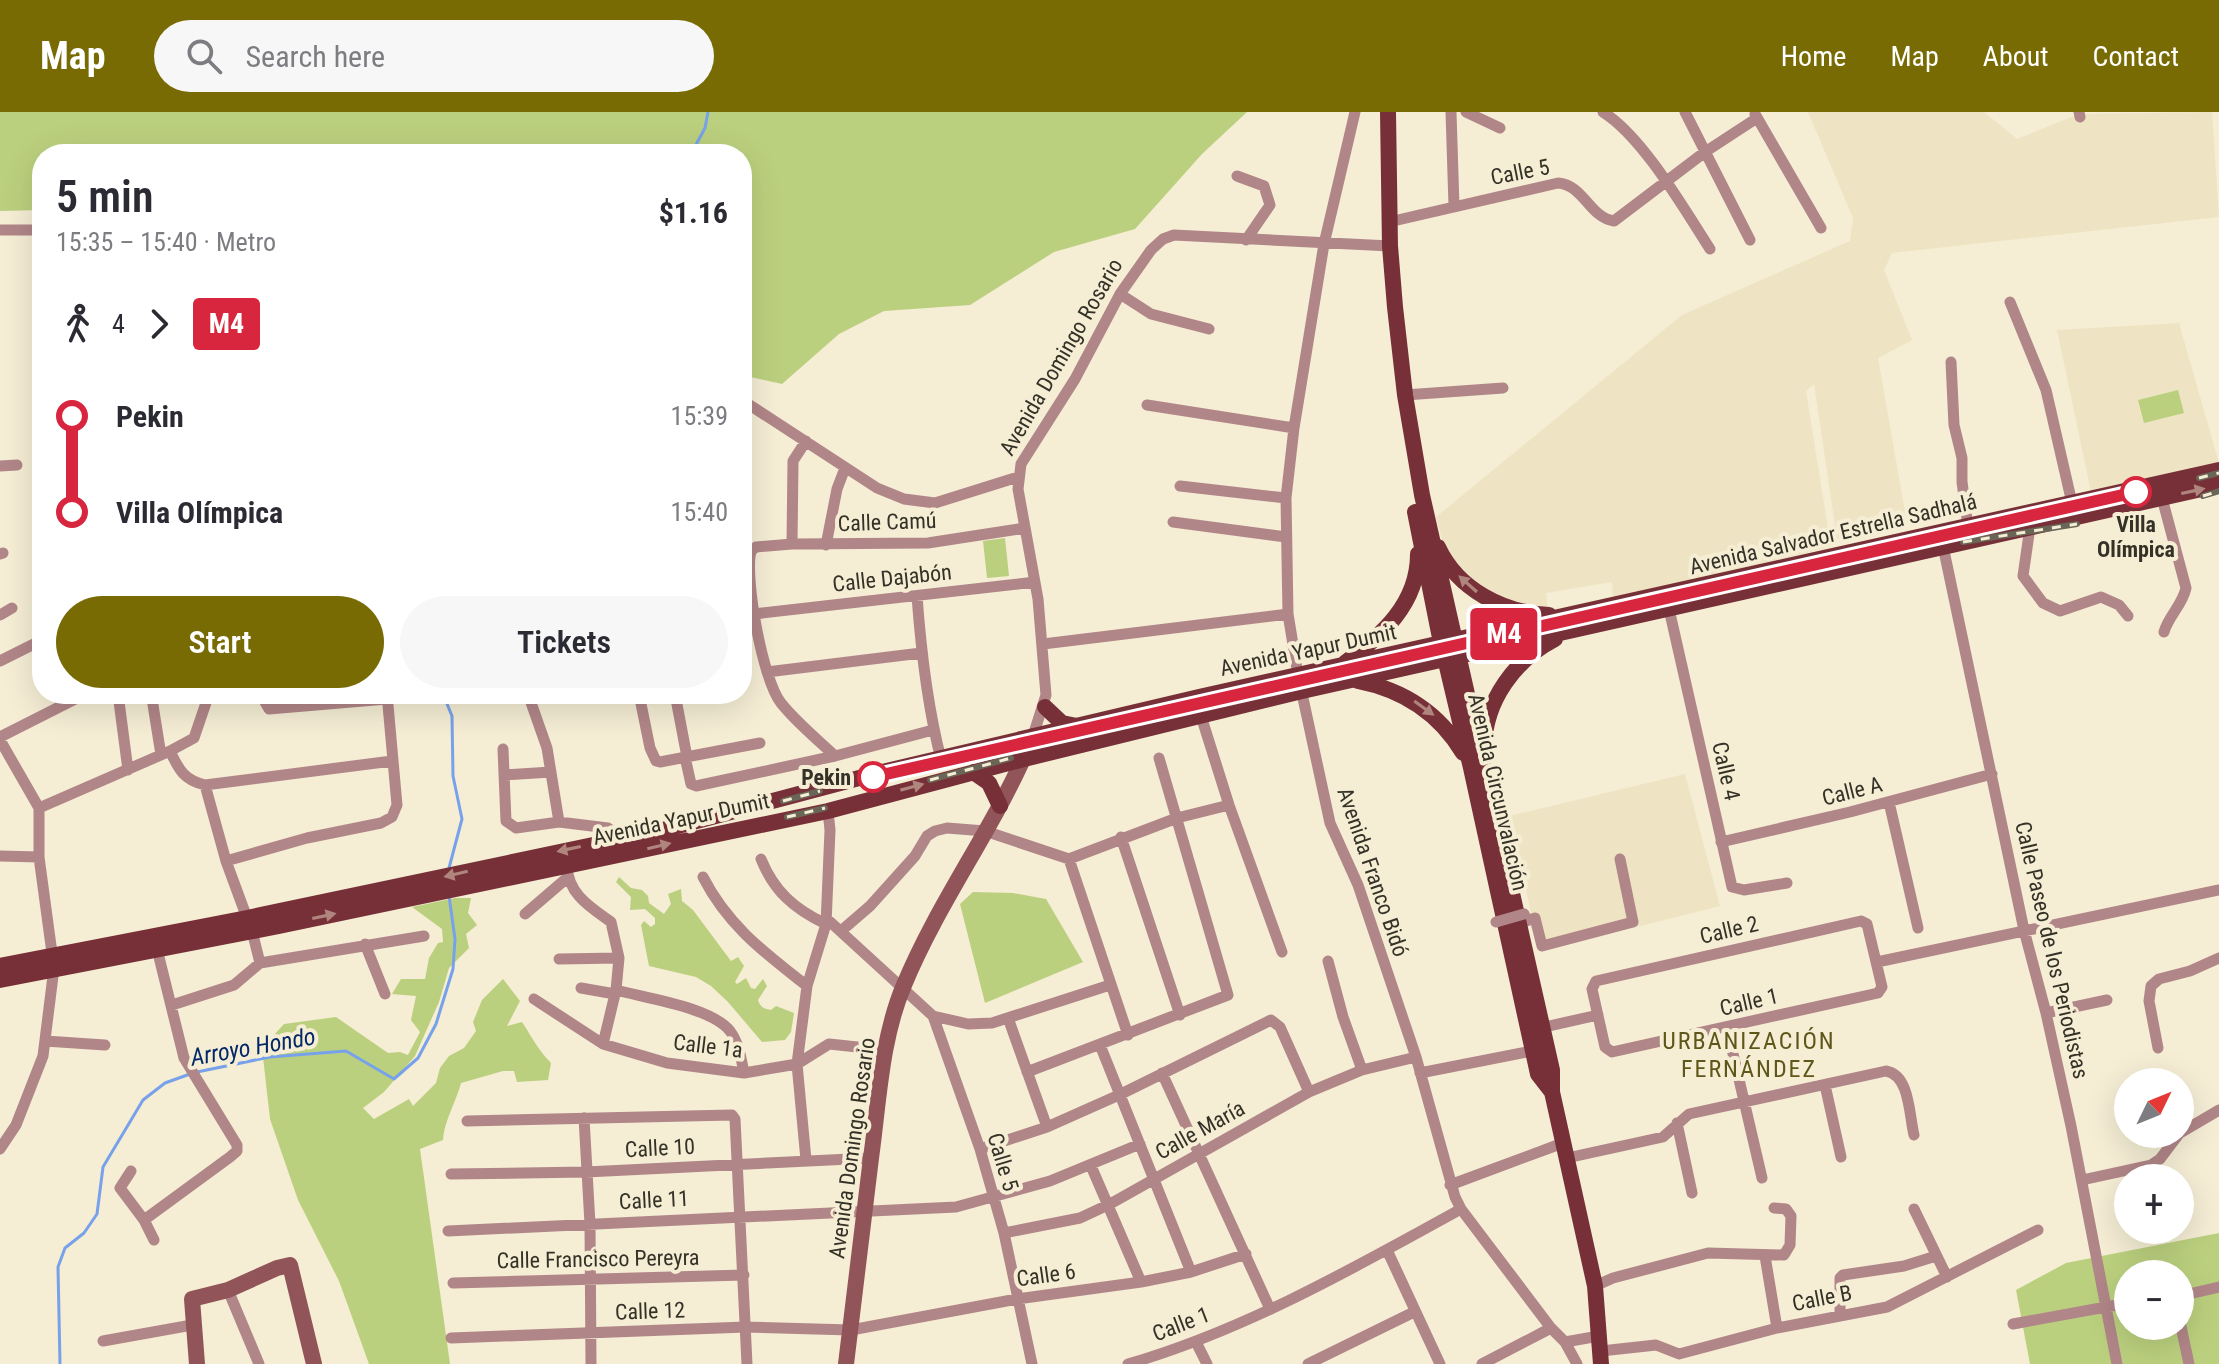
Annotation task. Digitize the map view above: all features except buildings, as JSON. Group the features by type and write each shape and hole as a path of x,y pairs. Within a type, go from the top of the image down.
{"main road":[{"name":"Avenida Circunvalación","path":"1388,112 1389,222 1395,307 1423,527"},
{"name":"Avenida Circunvalación","path":"1395,307 1393,366 1396,403 1535,1029 1532,1051 1538,1074 1552,1092"},
{"name":"Avenida Salvador Estrella Sadhalá","path":"1450,650 1968,526 2219,470"},
{"name":"Avenida Salvador Estrella Sadhalá","path":"1569,623 1669,609 2219,485"},
{"path":"1423,527 1459,576 1478,593 1499,605 1569,623"},
{"path":"1342,666 1380,635 1404,605 1413,584 1423,527"},
{"path":"1477,767 1488,717 1510,675 1529,655 1569,623"},
{"name":"Avenida Yapur Dumit","path":"499,871 567,872 828,811 1201,716 1342,666 1450,650"},
{"name":"Avenida Yapur Dumit","path":"0,980 53,962 499,871 1033,736 1300,683 1352,680 1450,650"},
{"path":"1352,680 1376,685 1417,703 1452,735 1477,767"},
{"path":"1045,707 1062,723 1079,726"},
{"name":"Avenida Domingo Rosario","path":"846,1364 886,1050 903,987 1000,806 1033,736"},
{"name":"Avenida Circunvalación","path":"1477,767 1499,915 1535,1029 1552,1070 1552,1092 1595,1286 1600,1350"},
{"path":"973,772 989,783 1000,806"},
{"name":"Avenida Yapur Dumit","path":"0,966 157,949 250,924"},
{"path":"197,1364 190,1301 228,1290 290,1265 314,1364"}],"street":[{"name":"Avenida Franco Bidó","path":"1355,112 1324,244 1294,428 1286,498 1288,614 1300,683 1330,823 1358,885 1416,1057 1450,1185 1461,1209 1551,1328 1565,1342 1577,1364"},
{"path":"1451,112 1454,206"},
{"path":"1466,112 1500,128"},
{"path":"1603,112 1620,116 1710,249"},
{"path":"1685,112 1750,240"},
{"name":"Calle 5","path":"1389,222 1516,191 1566,184 1580,192 1604,219 1614,221 1756,115"},
{"path":"1756,115 1821,228"},
{"path":"1237,176 1264,186 1270,205 1246,240"},
{"path":"0,230 32,230"},
{"name":"Avenida Domingo Rosario","path":"1033,736 1045,707 1043,644 1018,477 1028,450 1075,379 1120,294 1151,250 1168,237 1390,246"},
{"path":"1120,294 1151,314 1209,329"},
{"path":"2010,302 2046,390 2072,503"},
{"path":"1951,362 1954,425 1962,458 1968,526"},
{"path":"1405,395 1503,388"},
{"path":"1147,405 1294,428"},
{"path":"752,406 877,488 904,499 935,503 1018,477"},
{"path":"792,544 793,461 806,441"},
{"path":"0,466 17,465"},
{"path":"826,545 837,489 845,468"},
{"path":"1180,486 1286,498"},
{"path":"2162,498 2186,588 2183,600 2167,619 2164,632"},
{"path":"1173,522 1286,537"},
{"path":"2030,527 2023,576 2043,603 2060,611 2101,597 2119,605 2128,616"},
{"name":"Calle Camú","path":"752,550 756,547 792,544 928,543 1025,528"},
{"name":"Calle Paseo de los Periodistas","path":"1943,546 2024,930 2046,1013 2082,1180 2117,1364"},
{"name":"Calle Camú","path":"752,572 754,614"},
{"name":"Calle Dajabón","path":"754,614 1035,582"},
{"path":"917,596 921,653 933,730 941,759"},
{"path":"0,615 12,608"},
{"name":"Calle 4","path":"1669,609 1730,881 1737,890 1787,883"},
{"path":"754,614 771,688 780,702 835,756"},
{"path":"1043,644 1288,614"},
{"path":"0,661 32,645"},
{"path":"767,672 921,653"},
{"path":"0,1149 14,1129 43,1056 53,962 39,857 39,808 0,738 66,704"},
{"path":"119,704 128,770"},
{"path":"153,704 166,753 181,774 205,785 392,761"},
{"path":"39,808 194,738 206,704"},
{"path":"266,704 269,709 314,704"},
{"path":"226,861 307,838 381,823 392,817 397,805 388,704"},
{"path":"532,704 547,748 559,822"},
{"path":"641,704 650,748 656,761 760,743"},
{"path":"677,704 691,784 696,786 835,756 933,730"},
{"path":"1201,716 1229,805 1282,952"},
{"path":"503,749 506,821 510,825 516,828 559,822 608,828 623,838"},
{"path":"1027,1072 1225,998 1229,991 1159,758"},
{"path":"504,775 551,772"},
{"name":"Calle A","path":"1721,842 1992,774"},
{"path":"205,785 260,963"},
{"path":"1889,802 1918,928"},
{"path":"841,931 870,906 915,856 927,836 947,828 985,831 1069,859 1177,818 1229,805"},
{"path":"806,1160 797,1064 807,986 826,921 828,811"},
{"path":"1121,837 1180,1015"},
{"path":"0,856 39,857"},
{"name":"Calle 5","path":"761,859 781,895 805,914 826,921 841,931 933,1016 980,1149 1004,1233 1032,1364"},
{"path":"1069,859 1128,1035"},
{"path":"1499,915 1524,914 1526,921 1535,918 1542,946 1633,922 1620,859"},
{"path":"525,914 567,872 574,892 611,922 619,958 616,992 603,1044"},
{"path":"703,877 717,904 758,948 807,986"},
{"path":"1877,962 2219,890"},
{"name":"Calle 2","path":"1598,1015 1592,989 1596,981 1861,921 1867,924 1877,962"},
{"path":"172,1005 234,985 260,963 424,936"},
{"path":"365,944 385,994"},
{"path":"144,1220 237,1151 235,1141 186,1063 157,949"},
{"path":"559,959 619,958"},
{"path":"2158,1048 2149,1001 2151,986 2159,979 2190,971 2219,958"},
{"path":"1328,961 1362,1070"},
{"name":"Calle 1","path":"1598,1015 1605,1047 1612,1052 1878,993 1882,987 1877,962"},
{"path":"933,1016 968,1024 992,1023 1110,985"},
{"path":"581,988 616,992 713,1018 729,1029 739,1048 744,1073"},
{"name":"Calle 1a","path":"534,999 603,1044 667,1063 744,1073 797,1064 829,1044 886,1050"},
{"path":"2046,1013 2107,1000"},
{"path":"1535,1029 1598,1015"},
{"path":"1008,1018 1047,1127"},
{"path":"980,1149 1047,1127 1271,1020 1280,1027 1309,1092"},
{"path":"1727,1028 1762,1178"},
{"path":"45,1041 105,1045"},
{"path":"1100,1045 1191,1272"},
{"path":"1420,1073 1532,1051"},
{"name":"Calle María","path":"1004,1233 1080,1218 1309,1092 1362,1070 1416,1057"},
{"path":"1450,1185 1565,1150 1663,1137 1689,1114 1886,1071 1895,1073 1903,1082 1914,1135"},
{"path":"1162,1073 1270,1309"},
{"path":"1825,1085 1841,1157"},
{"path":"2194,1125 2219,1110"},
{"path":"467,1121 732,1115 739,1163 747,1364"},
{"path":"584,1118 590,1224 591,1364"},
{"path":"1677,1123 1692,1193"},
{"path":"0,1125 14,1129"},
{"path":"863,1212 956,1207 993,1198 1091,1166 1140,1144"},
{"path":"2082,1180 2151,1165 2169,1148"},
{"name":"Calle 10","path":"451,1174 586,1172 871,1158"},
{"path":"1091,1166 1110,1204 1141,1282"},
{"path":"131,1171 120,1188 144,1220 154,1240"},
{"path":"1595,1286 1613,1278 1708,1253 1784,1255 1790,1245 1791,1216 1786,1209 1774,1208"},
{"name":"Calle 1","path":"1128,1364 1196,1342 1270,1309 1461,1209"},
{"path":"1914,1209 1947,1277"},
{"name":"Calle 11","path":"448,1231 741,1215 863,1212"},
{"name":"Calle B","path":"1565,1342 1600,1350 1656,1345 1679,1354 1777,1328 1893,1305 2038,1230"},
{"path":"1387,1250 1440,1364"},
{"name":"Calle 6","path":"851,1330 1017,1299 1141,1282 1191,1272 1246,1254"},
{"path":"1765,1256 1777,1328"},
{"path":"1840,1314 1840,1278 1843,1275 1904,1266 1936,1256"},
{"name":"Calle Francisco Pereyra","path":"453,1283 744,1275"},
{"path":"2194,1293 2219,1287"},
{"path":"228,1290 259,1364"},
{"path":"2013,1324 2114,1304"},
{"path":"1308,1364 1414,1312"},
{"path":"103,1341 192,1325"},
{"name":"Calle 12","path":"451,1338 746,1327 851,1330"},
{"path":"1482,1364 1551,1328"},
{"path":"2184,1340 2189,1364"},
{"path":"1196,1342 1207,1364"}],"shaded area":[{"path":"1808,112 1984,112 2017,139 2079,114 2212,112 2219,217 1892,253 1884,270 1912,340 1878,358 1907,523 1837,539 1814,384 1806,391 1831,547 1613,598 1612,582 1546,593 1548,609 1531,609 1485,591 1455,562 1442,539 1436,517 1682,315 1850,241 1853,218"},
{"path":"2179,323 2219,463 2091,492 2057,330"},
{"path":"1685,774 1720,906 1540,951 1509,816"}],"green space":[{"path":"0,112 1247,112 1202,154 1135,229 1054,252 970,305 884,311 839,334 782,384 752,377 752,144 32,144 32,210 0,211"},
{"path":"2178,390 2184,413 2144,423 2138,400"},
{"path":"1005,538 1009,576 987,578 983,541"},
{"path":"619,877 631,888 642,890 648,896 649,903 664,914 671,904 668,894 681,889 682,901 693,910 731,961 738,957 744,966 735,982 737,984 746,978 751,988 755,989 763,979 767,986 758,1000 761,1006 771,1010 776,1006 794,1013 791,1032 785,1040 762,1042 728,1002 696,977 649,966 641,925 644,921 651,927 655,924 655,918 645,909 630,910 631,897 616,882"},
{"path":"973,892 1013,893 1046,899 1083,962 985,1003 960,904"},
{"path":"455,898 471,898 468,913 477,925 466,934 469,948 449,968 439,1002 415,1056 384,1092 363,1108 374,1119 409,1099 413,1106 436,1083 440,1068 449,1056 464,1048 476,1031 473,1022 482,1000 503,979 520,1001 507,1026 522,1022 551,1063 548,1080 517,1082 514,1071 503,1071 461,1083 443,1140 420,1149 450,1364 369,1364 339,1281 298,1200 270,1119 262,1048 284,1024 336,1017 388,1053 408,1055 420,1032 411,1020 416,996 392,994 401,979 425,979 429,958 438,943 443,942 442,929 412,907"},
{"path":"2219,1233 2219,1364 2030,1364 2016,1290 2066,1263 2163,1244 2194,1244 2194,1238"}],"waterway":[{"name":"Arroyo Hondo","path":"696,144 705,128 708,112"},
{"name":"Arroyo Hondo","path":"447,704 452,716 453,776 462,819 449,868"},
{"name":"Arroyo Hondo","path":"197,1072 270,1057 346,1051 394,1079 418,1058 436,1024 453,969 455,939 449,896"},
{"name":"Arroyo Hondo","path":"60,1364 58,1267 65,1248 84,1233 97,1214 103,1167 143,1100 165,1083 190,1074"}],"railway":[{"path":"2199,478 2219,473"},
{"path":"2203,496 2219,491"},
{"path":"926,764 1018,747 1358,666 2073,506"},
{"path":"1963,542 2077,524"},
{"path":"930,780 1011,758"},
{"path":"783,801 820,791"},
{"path":"787,817 825,808"}],"metro line":[{"name":"M4","path":"873,777 1018,747 1248,691 2136,492"}],"place":[{"name":"Villa Olímpica","path":"2136,492"},
{"name":"Pekin","path":"873,777"}],"district":[{"name":"URBANIZACIÓN FERNÁNDEZ","path":"1749,1055"}]}
